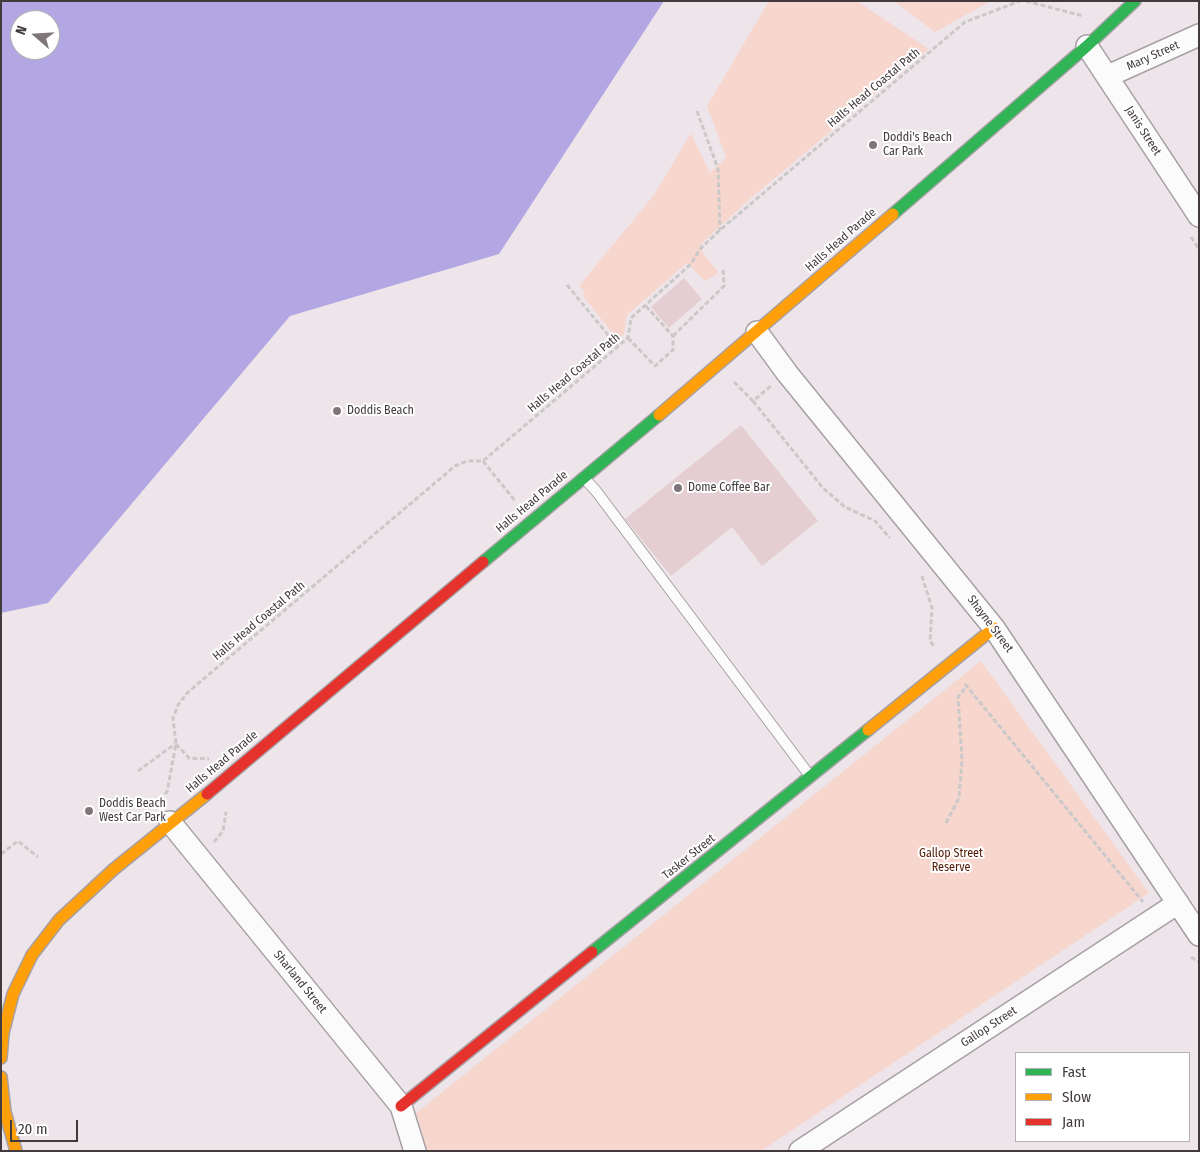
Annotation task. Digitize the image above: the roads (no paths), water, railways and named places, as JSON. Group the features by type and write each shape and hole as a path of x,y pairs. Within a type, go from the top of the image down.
{"street":[{"name":"Halls Head Parade","path":"1,1058 3,1033 13,994 32,955 59,920 114,869 170,822 206,795 756,332 1087,46 1135,1"},
{"name":"Mary Street","path":"1108,76 1199,35"},
{"name":"Janis Street","path":"1087,46 1108,76 1193,224"},
{"name":"Shayne Street","path":"756,332 787,373 994,628 1199,935"},
{"name":"Tasker Street","path":"401,1106 994,628"},
{"name":"Sharland Street","path":"170,822 401,1106 415,1151"},
{"name":"Gallop Street","path":"800,1151 1178,903"},
{"path":"1,1077 5,1112 16,1151"}],"lane":[{"path":"583,477 811,777"}],"place":[{"name":"Doddi's Beach Car Park","path":"873,145"},
{"name":"Doddis Beach","path":"337,411"},
{"name":"Dome Coffee Bar","path":"678,488"},
{"name":"Doddis Beach West Car Park","path":"89,811"}],"park label":[{"name":"Gallop Street Reserve","path":"951,861"}]}
